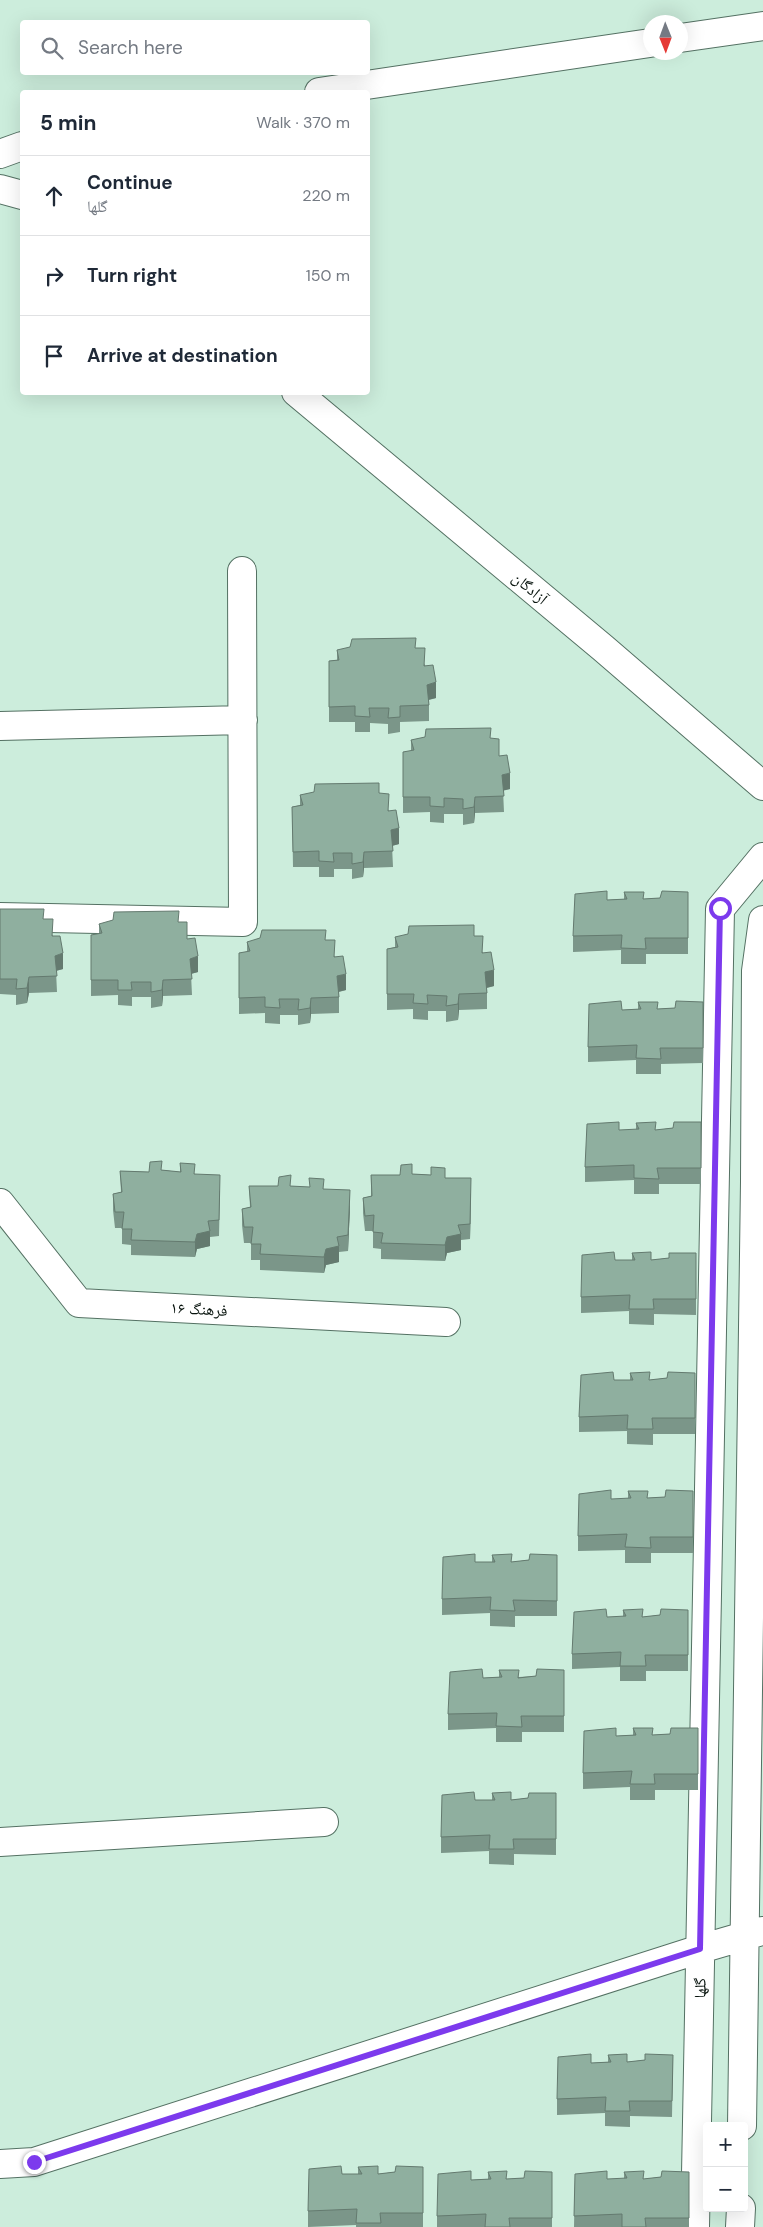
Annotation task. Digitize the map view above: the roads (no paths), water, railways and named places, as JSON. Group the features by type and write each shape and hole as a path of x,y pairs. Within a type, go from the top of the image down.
{"street":[{"path":"688,37 763,26"},
{"path":"332,90 643,43"},
{"path":"0,154 20,147"},
{"path":"0,189 20,194"},
{"name":"آزادگان","path":"300,395 603,648 763,786"},
{"path":"0,918 243,922 242,571"},
{"path":"0,726 243,720"},
{"name":"گلها","path":"695,2227 720,908 763,857"},
{"path":"742,2122 754,1934 756,971 763,920"},
{"name":"فرهنگ ۱۶","path":"0,1202 80,1303 446,1322"},
{"path":"0,1842 324,1822"},
{"path":"0,2164 34,2162 700,1949 754,1934"},
{"path":"740,2212 740,2227"}]}
